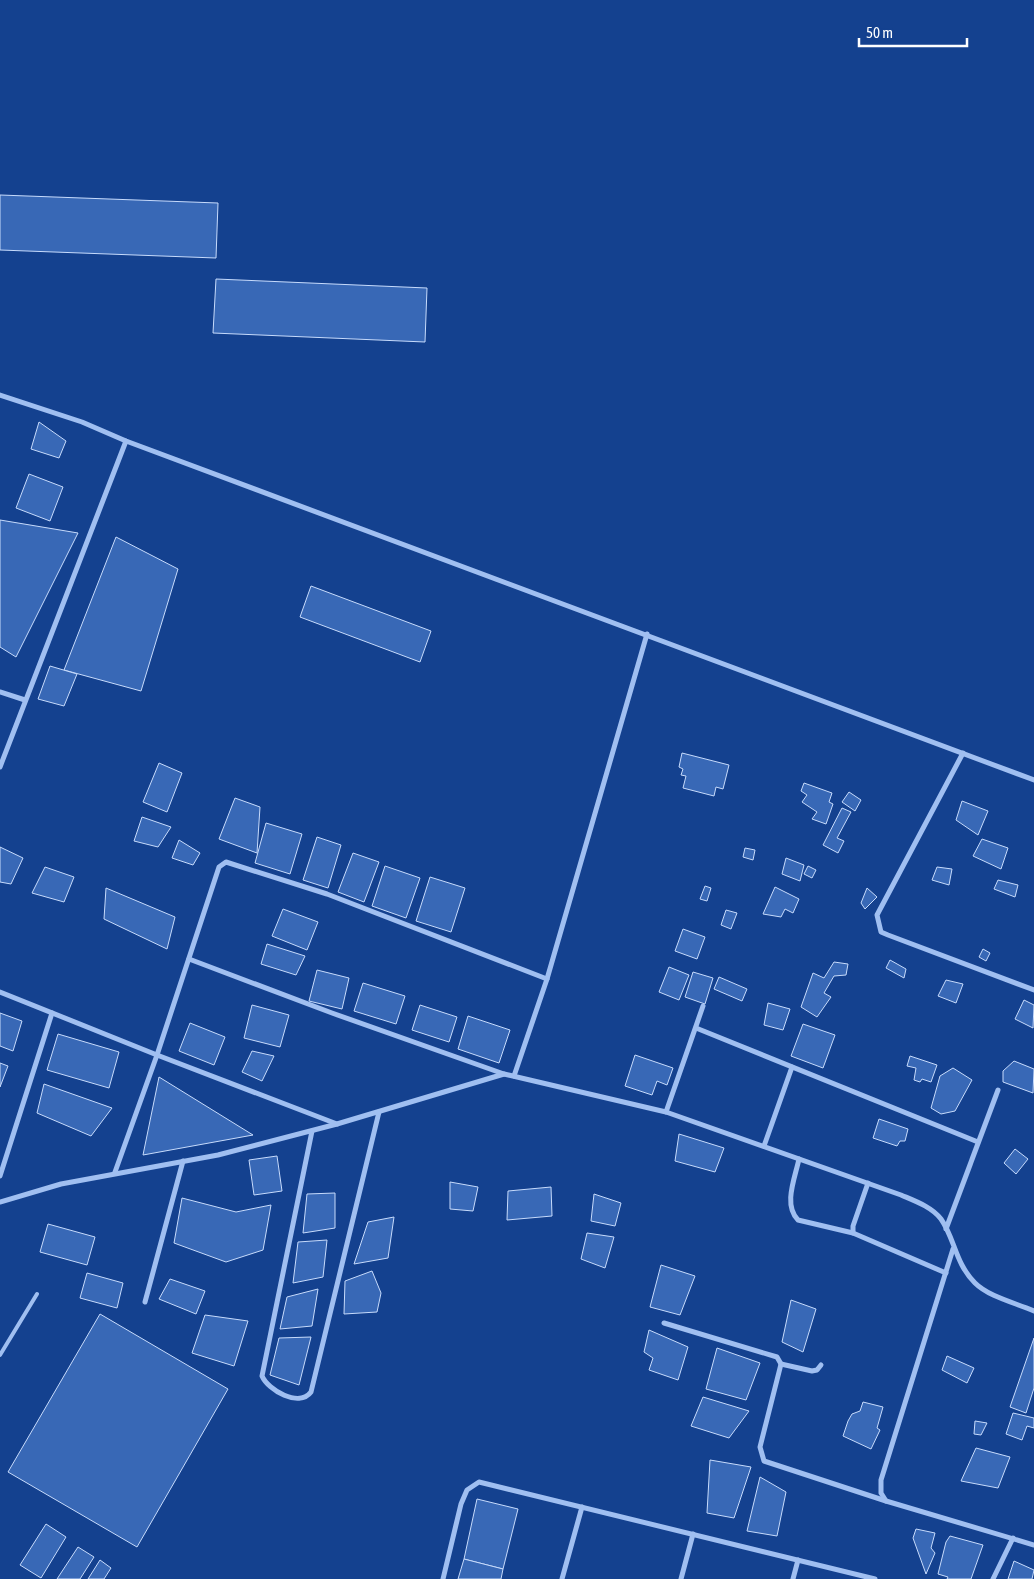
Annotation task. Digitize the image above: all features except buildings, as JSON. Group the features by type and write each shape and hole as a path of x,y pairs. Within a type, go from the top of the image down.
{"street":[{"path":"0,395 82,422 126,441 1034,780"},
{"path":"0,767 126,441"},
{"path":"514,1076 547,979 647,634"},
{"path":"0,692 25,700"},
{"path":"963,753 877,914 878,925 881,932 888,935 1034,990"},
{"path":"115,1172 190,959 219,867 230,862 335,897 547,979"},
{"path":"190,959 332,1013 504,1074 666,1112 868,1183 930,1209 940,1219 946,1229 962,1268 976,1284 991,1293 1034,1311"},
{"path":"0,992 157,1055 338,1124"},
{"path":"666,1112 703,1006"},
{"path":"0,1176 52,1013"},
{"path":"696,1028 978,1142"},
{"path":"764,1146 792,1067"},
{"path":"0,1202 61,1184 115,1172 218,1155 338,1124 504,1074"},
{"path":"946,1229 998,1090"},
{"path":"312,1131 262,1376 265,1383 296,1399 303,1399 311,1392 379,1112"},
{"path":"799,1159 790,1205 792,1214 798,1220 853,1233 946,1273"},
{"path":"145,1302 183,1161"},
{"path":"853,1233 853,1226 868,1183"},
{"path":"886,1501 881,1493 880,1480 953,1249"},
{"path":"664,1323 777,1357 781,1364 760,1447 764,1460 886,1501 1034,1545"},
{"path":"781,1364 812,1371 817,1370 820,1365"},
{"path":"443,1579 461,1504 467,1490 479,1482 875,1579"},
{"path":"562,1579 582,1507"},
{"path":"681,1579 693,1534"},
{"path":"993,1579 1013,1538"},
{"path":"794,1579 798,1560"}],"lane":[{"path":"0,1355 37,1294"}]}
